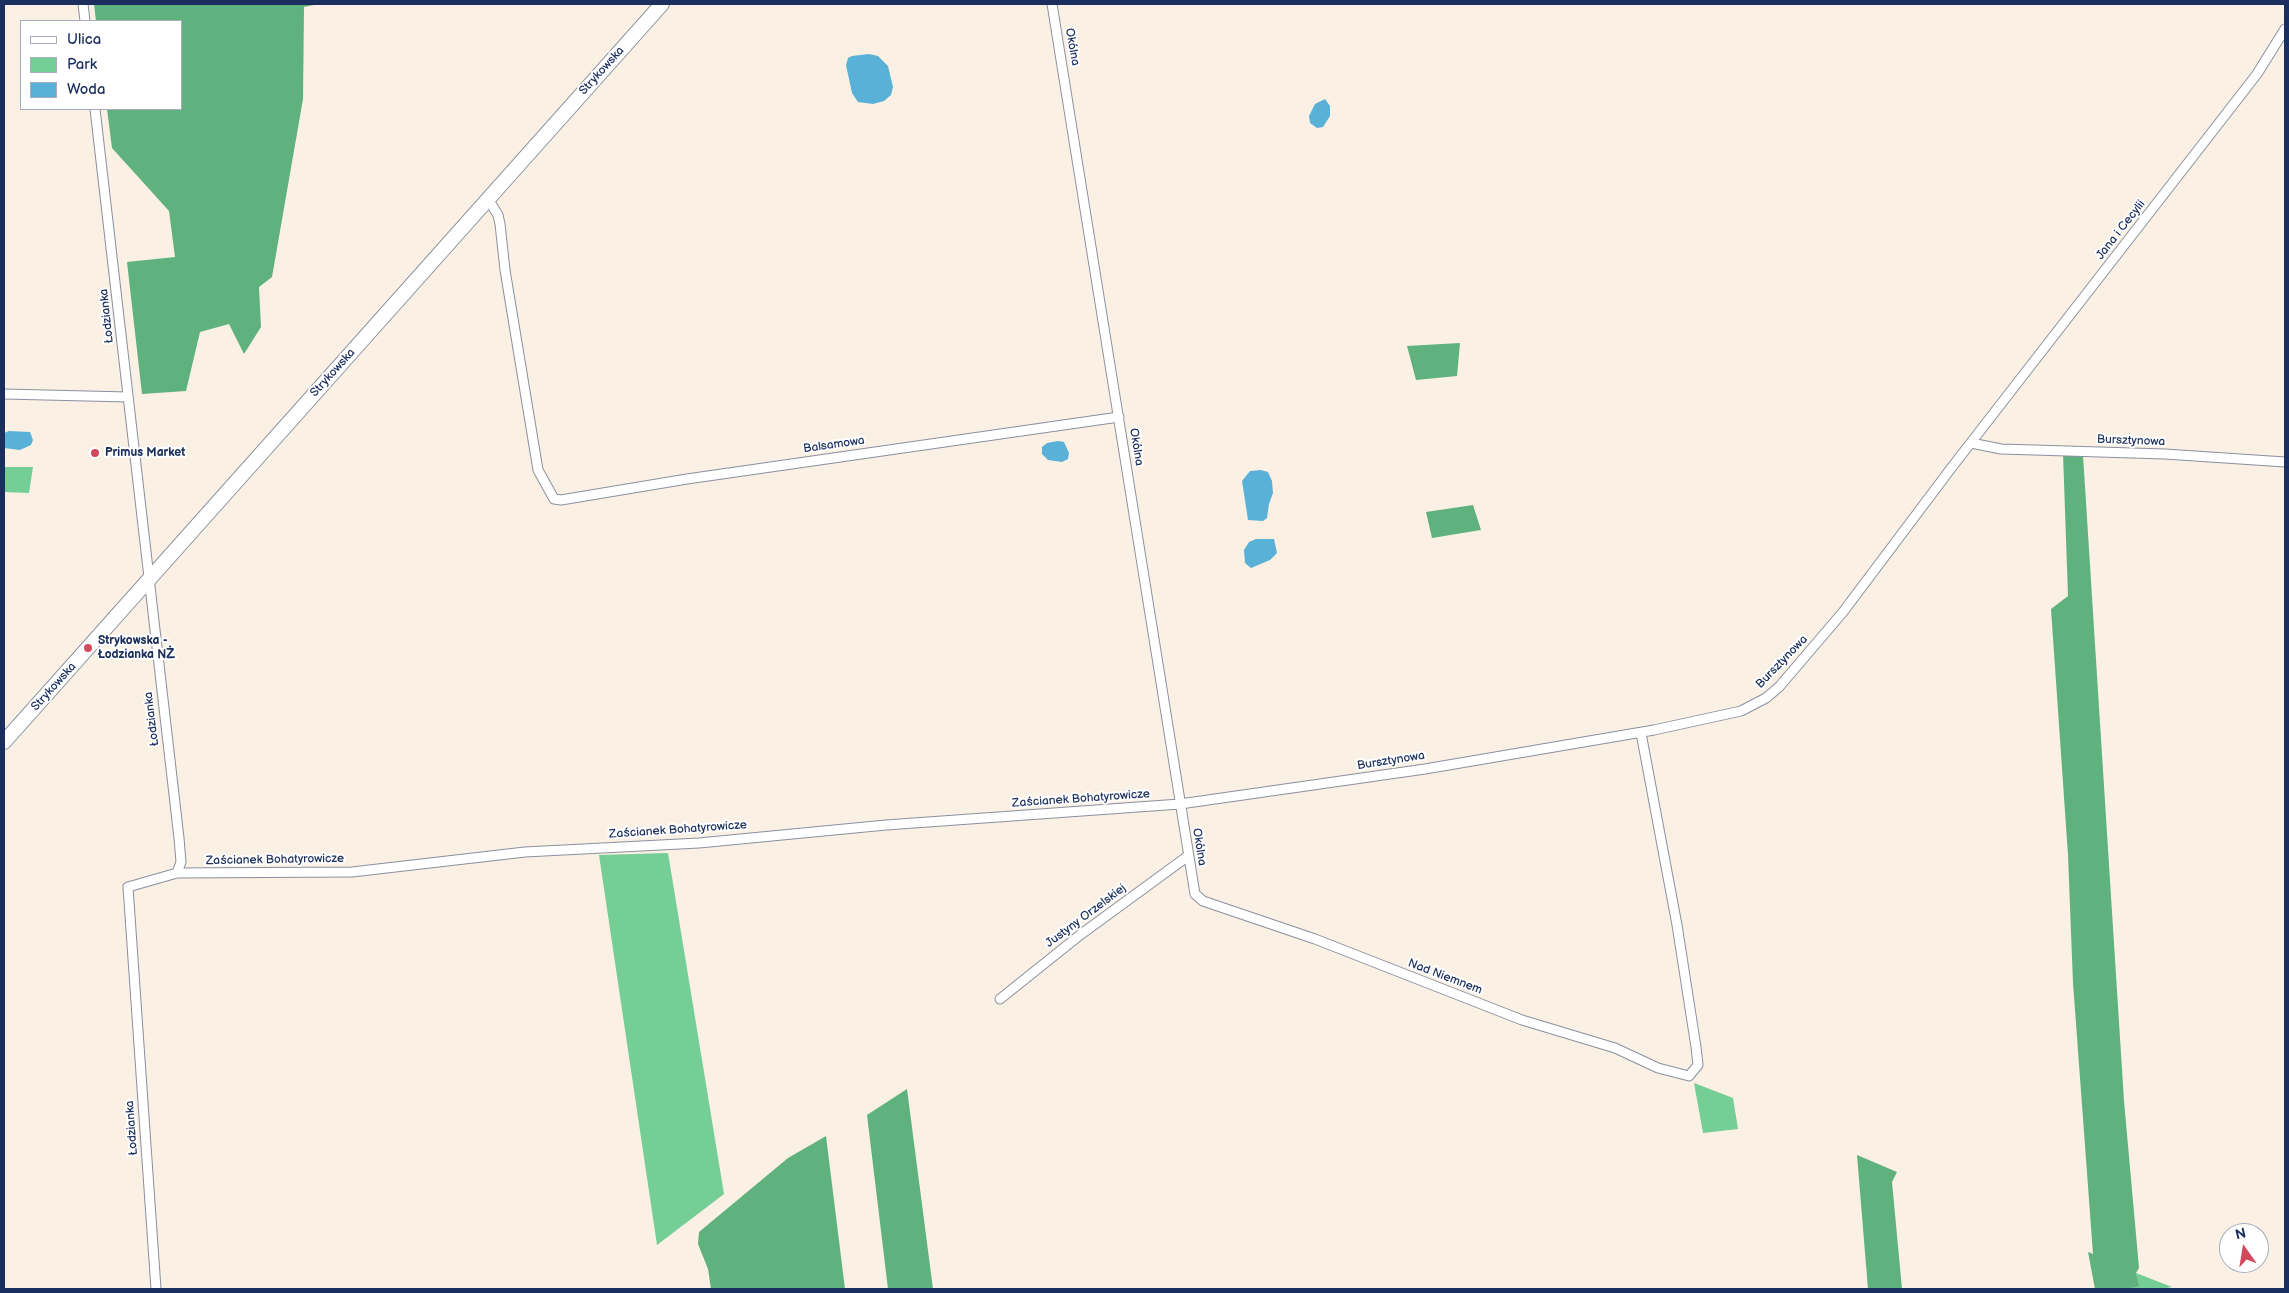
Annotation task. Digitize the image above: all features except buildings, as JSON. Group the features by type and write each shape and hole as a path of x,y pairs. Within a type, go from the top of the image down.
{"main road":[{"name":"Strykowska","path":"4,742 662,4"}],"street":[{"path":"83,4 85,20"},
{"name":"Okólna","path":"1052,4 1195,894"},
{"name":"Jana i Cecylii","path":"1971,444 2257,74 2285,28"},
{"name":"Łodzianka","path":"95,110 181,862 177,873 128,887 156,1289"},
{"name":"Balsamowa","path":"488,199 498,215 500,224 505,270 538,470 554,499 561,500 687,479 1119,417"},
{"path":"4,394 128,397"},
{"name":"Bursztynowa","path":"1180,804 1387,775 1641,732 1741,711 1766,698 1779,687 1843,612 1971,444 2001,449 2173,455 2285,462"},
{"name":"Nad Niemnem","path":"1195,894 1203,901 1315,939 1522,1020 1615,1048 1658,1068 1689,1076 1698,1065 1696,1047 1677,925 1641,732"},
{"name":"Zaścianek Bohatyrowicze","path":"177,873 352,872 525,852 699,843 886,825 1180,804"},
{"name":"Justyny Orzelskiej","path":"1000,999 1074,939 1188,856"}],"green space":[{"path":"94,4 319,4 304,7 303,99 272,277 259,287 261,327 244,354 229,324 200,332 186,391 142,394 127,262 175,257 169,211 112,148 107,110 182,110 182,20 96,20"},
{"path":"1460,343 1457,376 1416,380 1407,346"},
{"path":"2063,453 2083,455 2124,1101 2139,1268 2136,1273 2139,1286 2127,1289 2095,1289 2088,1252 2093,1254 2073,983 2068,855 2051,609 2068,596"},
{"path":"4,467 33,467 29,493 4,492"},
{"path":"1473,505 1481,530 1432,538 1426,512"},
{"path":"668,853 724,1194 657,1245 599,855"},
{"path":"1694,1083 1733,1098 1738,1129 1703,1133"},
{"path":"907,1089 933,1289 888,1289 867,1115"},
{"path":"826,1136 845,1289 711,1289 708,1269 698,1244 699,1232 788,1158"},
{"path":"1857,1155 1897,1172 1892,1182 1902,1289 1868,1289"},
{"path":"2136,1273 2172,1287 2162,1289 2127,1289 2138,1285"}],"water":[{"path":"869,54 878,56 888,66 893,87 891,95 884,101 873,104 858,102 852,93 846,65 848,58 852,56"},
{"path":"1325,99 1330,106 1330,116 1323,127 1317,128 1310,123 1309,116 1315,104"},
{"path":"9,431 30,432 33,440 31,445 20,450 4,448 4,433"},
{"path":"1064,442 1069,453 1068,459 1062,462 1048,460 1042,454 1042,447 1047,443"},
{"path":"1261,470 1268,472 1272,481 1273,493 1267,518 1263,521 1248,520 1242,481 1250,471"},
{"path":"1256,539 1274,539 1277,553 1270,560 1251,568 1245,563 1244,550 1249,542"}],"place":[{"name":"Primus Market","path":"95,453"},
{"name":"Strykowska - Łodzianka NŻ","path":"88,648"}]}
